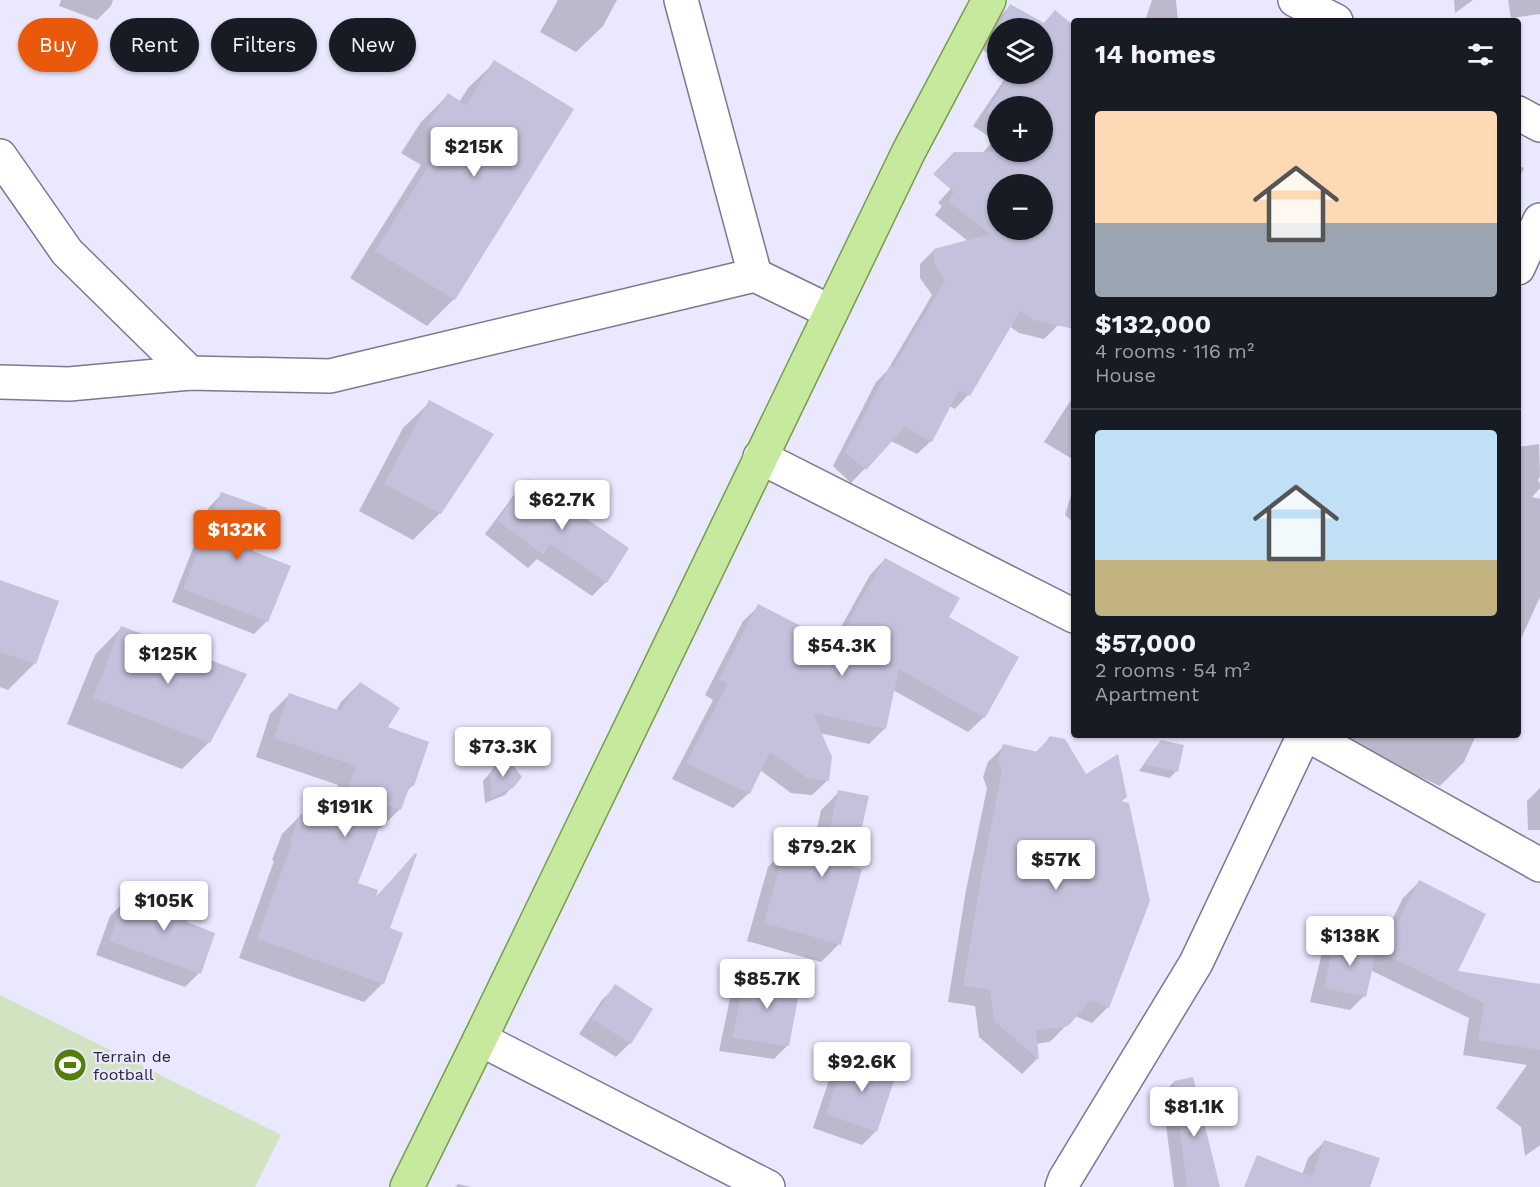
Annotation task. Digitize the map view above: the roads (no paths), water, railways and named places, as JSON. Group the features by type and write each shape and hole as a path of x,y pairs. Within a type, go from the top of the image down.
{"main road":[{"path":"407,1187 909,151 989,0"}],"street":[{"path":"681,0 755,274"},
{"path":"1295,0 1330,18"},
{"path":"1521,114 1540,124"},
{"path":"0,156 67,252 190,373"},
{"path":"1521,261 1540,220"},
{"path":"0,382 69,384 190,373 330,376 755,274 831,312"},
{"path":"760,458 1071,614"},
{"path":"1062,1187 1197,963 1305,738"},
{"path":"1311,738 1540,865"},
{"path":"480,1039 768,1187"}],"place":[{"name":"Terrain de football","path":"70,1065"}]}
